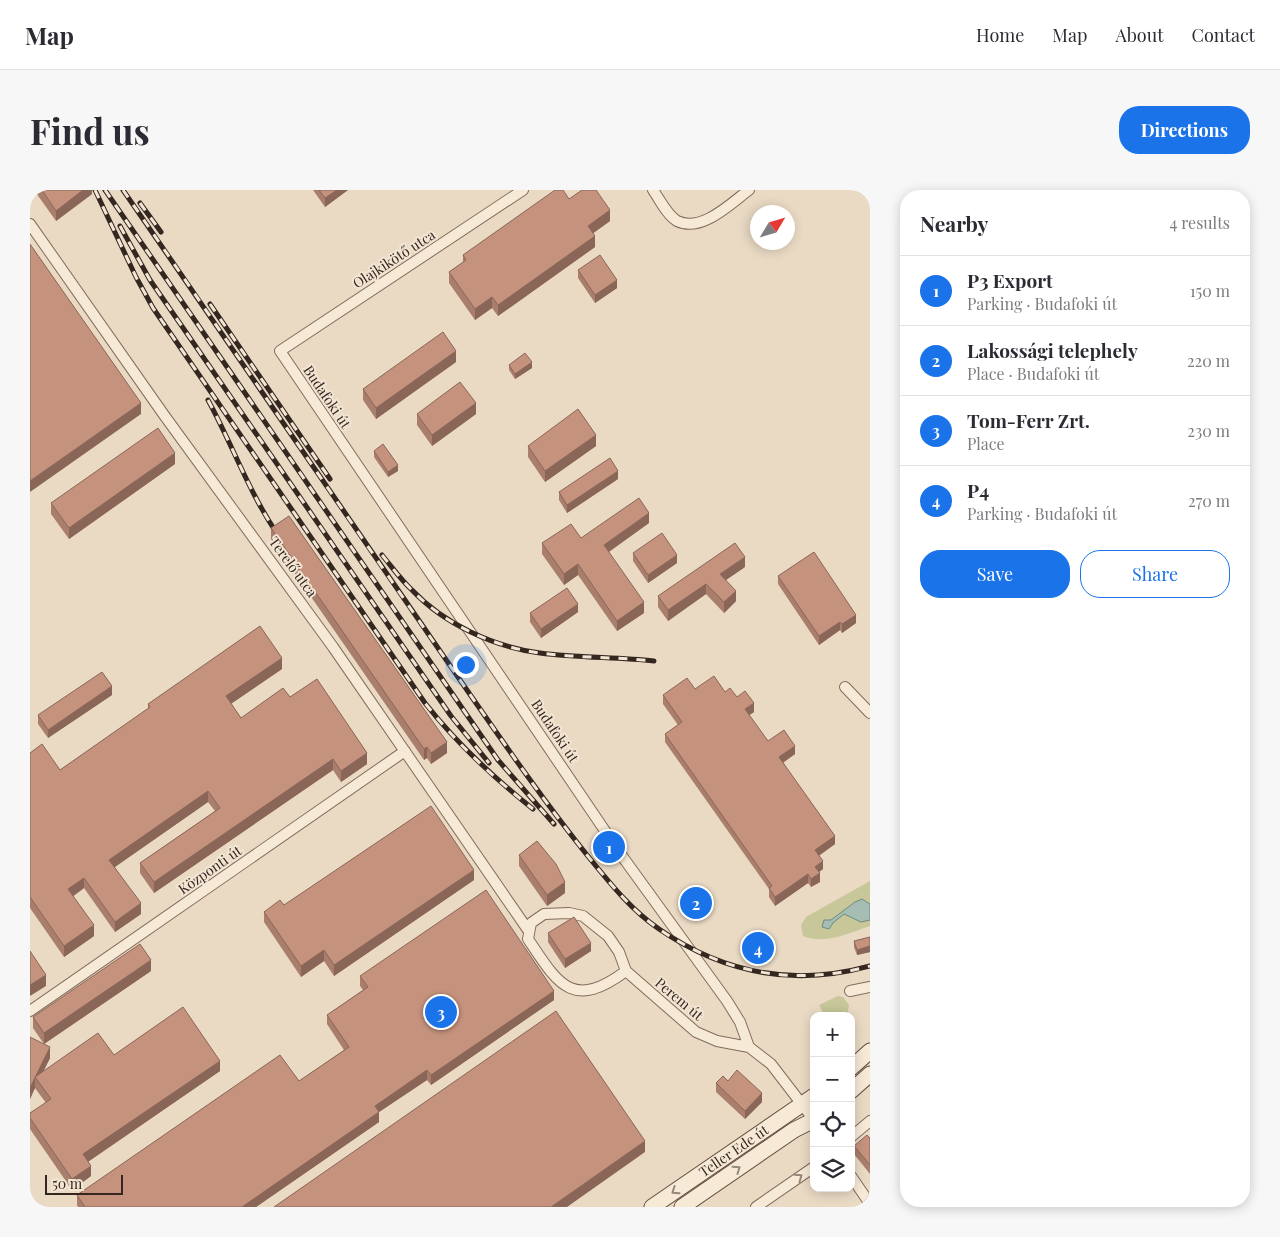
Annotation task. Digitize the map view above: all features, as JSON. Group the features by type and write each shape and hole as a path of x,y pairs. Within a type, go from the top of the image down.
{"main road":[{"path":"855,1065 870,1052"},
{"path":"855,1087 870,1074"},
{"name":"Teller Ede út","path":"652,1207 808,1100"},
{"name":"Teller Ede út","path":"682,1207 794,1130 810,1122"}],"street":[{"name":"Olajkikötő utca","path":"280,351 523,190"},
{"path":"653,190 667,211 676,220 690,224 703,222 749,190"},
{"name":"Terelő utca","path":"30,224 164,415 333,647 528,930"},
{"name":"Budafoki út","path":"280,351 622,856 727,1001 740,1022 749,1047"},
{"path":"845,687 870,713"},
{"name":"Központi út","path":"30,1011 405,751"},
{"name":"Perem út","path":"528,930 535,919 544,914 569,913 583,916 608,936 619,952 626,970 696,1032 717,1041 749,1047"},
{"path":"528,930 528,938 542,960 554,977 566,987 578,991 587,991 604,985 626,970"},
{"path":"850,991 870,986"},
{"path":"749,1047 771,1064 808,1100"},
{"path":"855,1134 870,1121"},
{"path":"756,1207 810,1170"},
{"path":"855,1182 870,1204"}],"green space":[{"path":"870,881 870,926 828,939 803,936 801,925 806,917"},
{"path":"838,996 843,997 849,1005 848,1012 823,1012 819,1005"}],"shaded area":[{"path":"862,899 870,904 870,920 861,922 844,914 829,929 822,927 824,920 831,920"}],"building":[{"path":"42,190 83,190 56,211"},
{"path":"319,190 337,190 325,198"},
{"path":"555,190 563,190 569,199 582,190 596,190 610,210 588,226 595,236 498,305 492,297 475,309 449,272 466,260 463,255"},
{"path":"30,244 141,403 30,481"},
{"path":"600,255 617,280 595,295 578,270"},
{"path":"443,332 456,351 376,408 363,389"},
{"path":"525,353 532,362 515,374 509,365"},
{"path":"460,382 476,403 432,435 417,414"},
{"path":"578,409 596,435 545,471 528,446"},
{"path":"158,428 175,453 69,528 51,503"},
{"path":"383,444 398,465 388,472 374,451"},
{"path":"610,458 618,471 567,505 559,492"},
{"path":"639,498 649,513 604,545 644,602 617,621 578,564 564,574 542,543 571,524 581,538"},
{"path":"289,516 447,742 431,753 427,747 424,749 271,528"},
{"path":"662,533 677,555 648,575 633,553"},
{"path":"735,543 745,557 720,574 736,591 724,602 706,584 668,610 658,596"},
{"path":"814,552 856,615 842,624 840,622 819,636 778,576"},
{"path":"567,588 578,604 541,629 530,613"},
{"path":"260,626 282,658 226,696 241,718 283,688 290,697 317,679 367,753 341,771 333,759 154,882 140,863 220,808 208,791 109,860 141,903 115,922 84,878 68,889 94,925 64,946 30,897 30,753 42,744 60,770 150,707 148,704"},
{"path":"102,672 112,686 48,730 38,715"},
{"path":"714,676 725,692 730,688 737,697 745,691 754,703 745,709 768,741 784,730 795,746 779,757 835,836 815,850 823,861 815,867 820,873 811,879 808,874 775,897 769,888 772,886 665,734 682,722 663,695 687,678 695,689"},
{"path":"431,806 474,870 334,965 324,950 301,966 264,912 280,900 284,905"},
{"path":"537,841 556,864 565,882 547,895 519,855"},
{"path":"486,890 554,991 431,1075 427,1070 375,1106 379,1112 242,1207 85,1207 77,1195 280,1055 299,1081 349,1047 327,1015 368,987 360,976"},
{"path":"574,917 591,943 565,959 548,933"},
{"path":"870,937 870,946 857,950 854,941"},
{"path":"140,944 151,960 44,1033 33,1017"},
{"path":"30,951 46,975 30,985"},
{"path":"183,1007 220,1061 83,1154 91,1166 72,1179 30,1118 30,1113 51,1099 35,1077 98,1033 114,1055"},
{"path":"556,1011 645,1141 551,1207 274,1207"},
{"path":"30,1037 50,1047 30,1088"},
{"path":"737,1070 762,1093 745,1111 716,1083 723,1076 728,1081"},
{"path":"867,1135 870,1138 870,1165 855,1147"}],"railway":[{"path":"95,190 136,277 153,308 425,703 476,759 533,809"},
{"path":"105,190 498,760 554,824"},
{"path":"123,190 522,769 587,855 629,904 648,921 683,944 734,966 760,972 787,975 842,972 870,966"},
{"path":"140,203 161,232"},
{"path":"120,226 150,280 451,716 489,763"},
{"path":"210,304 330,479"},
{"path":"208,400 257,500 276,532"},
{"path":"382,555 404,582 425,602 454,623 488,639 523,650 540,653 654,661"}],"place":[{"name":"P3 Export","path":"609,847"},
{"name":"Lakossági telephely","path":"696,903"},
{"name":"P4","path":"758,948"},
{"name":"Tom-Ferr Zrt.","path":"441,1012"}]}
